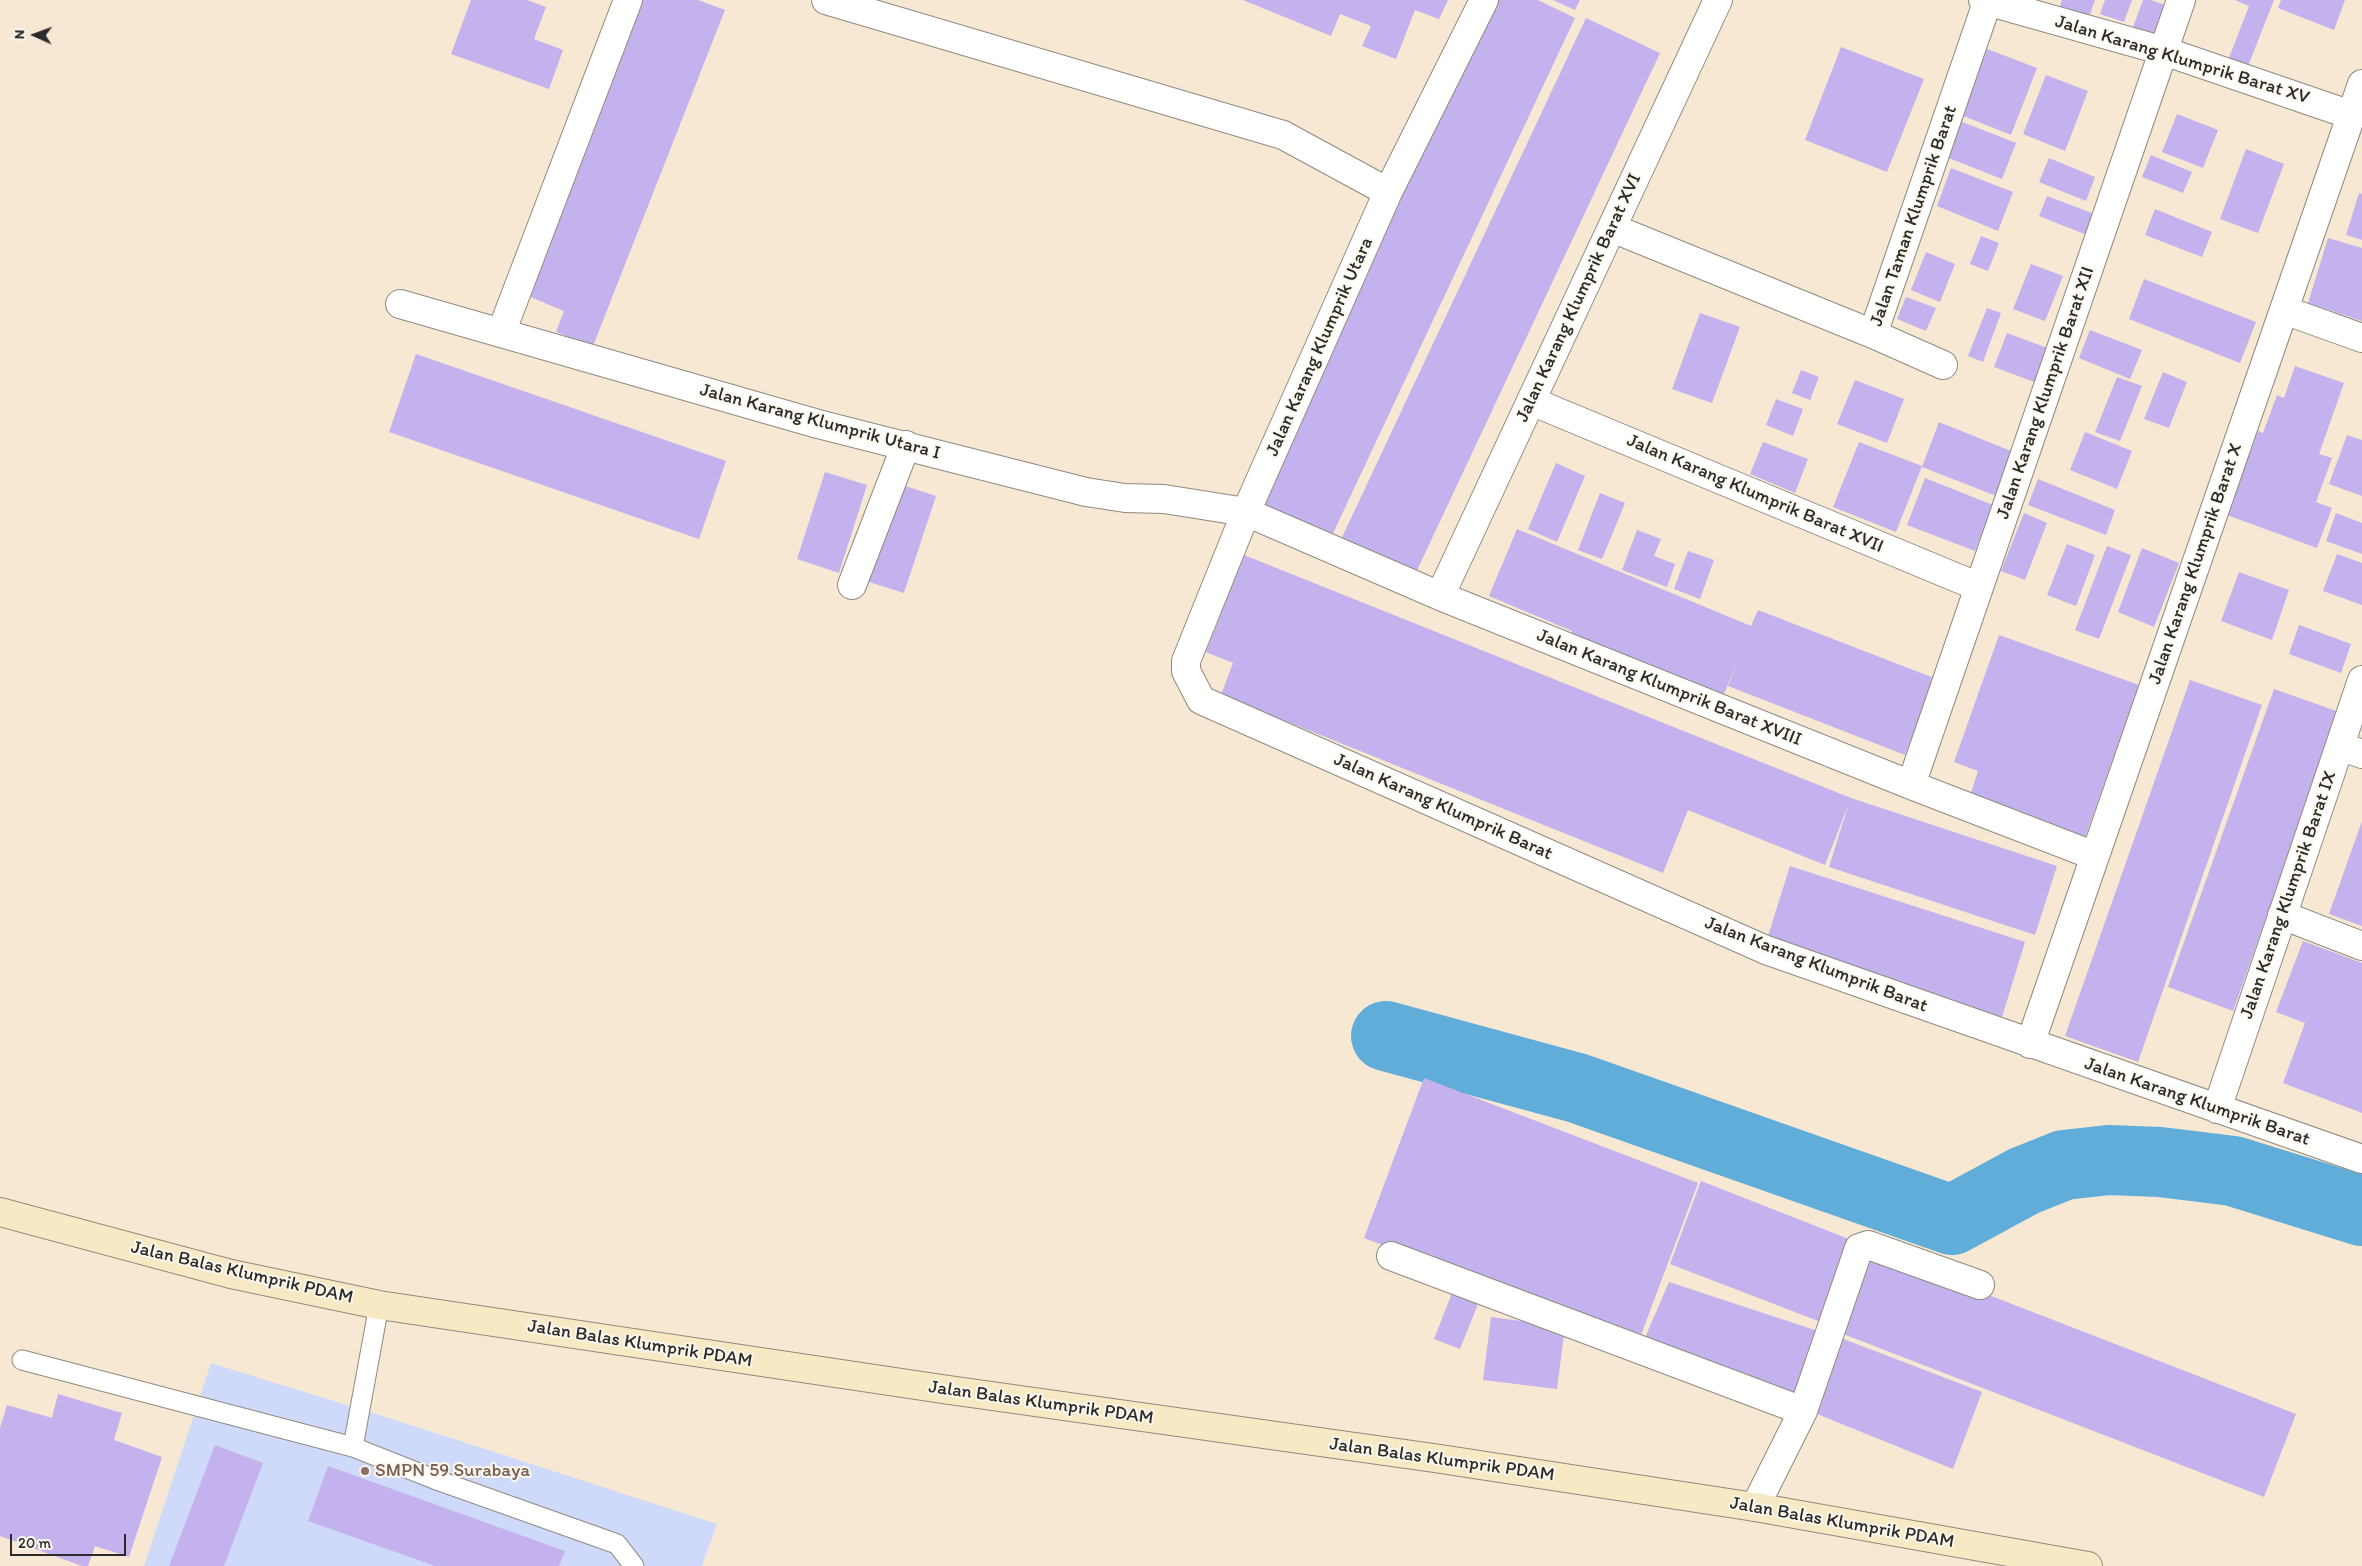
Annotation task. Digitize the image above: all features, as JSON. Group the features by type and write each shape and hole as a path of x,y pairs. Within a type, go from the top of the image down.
{"street":[{"path":"501,333 628,0"},
{"path":"826,0 1283,135 1388,192"},
{"name":"Jalan Karang Klumprik Utara","path":"1201,700 1186,671 1186,661 1246,512 1388,192 1484,0"},
{"name":"Jalan Karang Klumprik Barat XVI","path":"1440,596 1718,0"},
{"name":"Jalan Taman Klumprik Barat","path":"1612,228 1873,334 1986,0"},
{"name":"Jalan Karang Klumprik Barat XV","path":"1986,0 2164,50 2351,115"},
{"name":"Jalan Karang Klumprik Barat XII","path":"1911,786 2181,0"},
{"name":"Jalan Karang Klumprik Barat X","path":"2030,1044 2362,84"},
{"name":"Jalan Karang Klumprik Utara I","path":"400,304 818,424 1086,492 1125,498 1164,499 1246,512"},
{"path":"2284,310 2362,338"},
{"path":"1873,334 1943,365"},
{"name":"Jalan Karang Klumprik Barat XVII","path":"1531,401 1979,587"},
{"path":"852,585 906,445"},
{"name":"Jalan Karang Klumprik Barat XVIII","path":"1246,512 1440,596 1911,786 2095,856"},
{"name":"Jalan Karang Klumprik Barat IX","path":"2217,1109 2282,915 2351,750 2362,680"},
{"name":"Jalan Karang Klumprik Barat","path":"1201,700 1766,950 2362,1159"},
{"path":"2282,915 2362,946"},
{"name":"Jalan Balas Klumprik PDAM","path":"0,1212 231,1274 379,1304 949,1390 1434,1458 1755,1507 2088,1566"},
{"path":"1755,1507 1803,1411 1859,1248 1868,1245 1980,1285"},
{"path":"1390,1256 1803,1411"}],"lane":[{"path":"353,1447 379,1304"},
{"path":"22,1360 353,1447 434,1479 617,1544 634,1566"}],"shaded area":[{"name":"SMPN 59 Surabaya","path":"211,1363 392,1419 717,1524 702,1566 144,1566"}],"building":[{"path":"471,0 527,0 546,7 534,39 563,50 549,89 451,54"},
{"path":"641,0 698,0 725,10 593,346 556,332 564,311 521,293"},
{"path":"1243,0 1448,0 1439,19 1415,10 1396,59 1362,46 1371,26 1340,14 1331,36"},
{"path":"1493,0 1538,0 1575,18 1328,544 1255,509"},
{"path":"1553,0 1580,0 1575,10"},
{"path":"2062,0 2095,0 2088,20 2059,9"},
{"path":"2105,0 2132,0 2124,22 2100,14"},
{"path":"2143,0 2151,0 2168,6 2156,39 2132,30"},
{"path":"2235,0 2274,0 2248,66 2229,58 2249,6"},
{"path":"2281,0 2345,0 2334,30 2278,8"},
{"path":"1586,18 1660,53 1412,581 1337,548"},
{"path":"1841,47 1924,79 1887,172 1805,140"},
{"path":"1982,47 2037,68 2011,135 1956,113"},
{"path":"2046,75 2088,91 2065,151 2023,134"},
{"path":"2177,114 2218,130 2203,168 2162,152"},
{"path":"1955,119 2016,143 2002,179 1941,155"},
{"path":"2246,149 2284,164 2258,233 2220,219"},
{"path":"2151,155 2192,172 2183,193 2142,177"},
{"path":"2049,158 2095,177 2086,201 2039,182"},
{"path":"1951,168 2013,192 1998,231 1937,206"},
{"path":"2359,193 2362,194 2362,240 2346,235"},
{"path":"2047,196 2105,218 2097,239 2039,216"},
{"path":"2155,209 2212,232 2202,257 2145,235"},
{"path":"1981,236 1999,243 1988,271 1970,264"},
{"path":"2328,238 2362,248 2362,321 2308,303"},
{"path":"1926,252 1955,264 1940,302 1911,290"},
{"path":"2031,264 2063,276 2045,321 2013,309"},
{"path":"2144,279 2256,322 2240,363 2129,319"},
{"path":"1906,297 1936,308 1926,331 1897,319"},
{"path":"1987,308 2001,313 1983,362 1968,356"},
{"path":"1700,313 1740,327 1712,403 1672,389"},
{"path":"2090,330 2142,350 2130,379 2079,358"},
{"path":"2007,333 2050,349 2037,383 1994,367"},
{"path":"416,354 726,461 699,539 389,432"},
{"path":"2295,366 2344,383 2319,454 2332,458 2316,502 2332,508 2317,548 2227,515 2258,431 2263,433 2277,395 2284,398"},
{"path":"1801,370 1819,377 1810,400 1792,393"},
{"path":"2163,372 2187,382 2169,428 2144,419"},
{"path":"2117,377 2142,386 2120,441 2095,432"},
{"path":"1855,380 1904,399 1887,443 1837,424"},
{"path":"1776,399 1803,409 1793,436 1766,425"},
{"path":"1939,422 2016,453 1999,497 1922,467"},
{"path":"2085,432 2132,451 2117,489 2070,470"},
{"path":"2347,435 2362,440 2362,496 2329,484"},
{"path":"1763,442 1808,459 1795,493 1750,474"},
{"path":"1859,442 1922,466 1896,532 1833,507"},
{"path":"1556,463 1585,476 1557,542 1528,529"},
{"path":"825,472 867,485 839,573 797,559"},
{"path":"1925,478 1993,505 1975,551 1907,525"},
{"path":"2038,479 2115,510 2106,535 2028,505"},
{"path":"896,483 936,496 904,593 863,580"},
{"path":"1600,493 1625,503 1602,559 1578,550"},
{"path":"2024,513 2047,523 2025,580 2001,571"},
{"path":"2336,513 2362,523 2362,554 2326,541"},
{"path":"1517,529 1751,626 1758,610 1934,678 1905,755 1728,686 1738,659 1720,704 1568,641 1572,631 1489,596"},
{"path":"1637,530 1661,539 1654,556 1675,564 1667,587 1622,570"},
{"path":"2067,544 2095,555 2076,606 2047,595"},
{"path":"2107,546 2131,555 2099,639 2075,630"},
{"path":"2142,548 2179,563 2154,627 2118,612"},
{"path":"1688,551 1714,560 1700,599 1674,589"},
{"path":"2337,554 2362,563 2362,605 2323,591"},
{"path":"1244,555 1851,798 2057,866 2035,935 1829,867 1849,803 1825,865 1688,810 1663,873 1221,695 1233,663 1206,652"},
{"path":"2239,572 2289,590 2272,640 2221,621"},
{"path":"2299,625 2351,644 2341,673 2289,654"},
{"path":"1999,635 2139,685 2083,843 1968,802 1978,771 1954,762"},
{"path":"2190,680 2262,705 2138,1062 2065,1036"},
{"path":"2274,689 2339,712 2233,1011 2168,987"},
{"path":"2362,821 2362,926 2329,914"},
{"path":"1790,866 2025,942 2002,1017 1766,942"},
{"path":"2303,941 2362,963 2362,1113 2283,1083 2305,1023 2276,1012"},
{"path":"1424,1078 1698,1183 1638,1343 1364,1238"},
{"path":"1701,1181 1854,1241 1826,1324 1670,1264"},
{"path":"1870,1249 2296,1414 2264,1497 1838,1332"},
{"path":"1669,1282 1824,1333 1792,1401 1644,1340"},
{"path":"1452,1293 1478,1304 1460,1349 1434,1339"},
{"path":"1491,1317 1565,1327 1557,1389 1483,1380"},
{"path":"1841,1338 1982,1392 1953,1469 1817,1414"},
{"path":"58,1394 122,1413 114,1440 162,1457 129,1557 95,1546 88,1566 82,1566 0,1536 0,1428 7,1405 52,1418"},
{"path":"215,1445 263,1463 224,1566 169,1566"},
{"path":"328,1466 565,1551 559,1566 435,1566 308,1521"}],"waterway":[{"path":"1386,1036 1577,1088 1952,1220 2024,1181 2064,1165 2109,1160 2160,1162 2233,1171 2362,1211"}],"place":[{"name":"SMPN 59 Surabaya","path":"365,1471"}]}
